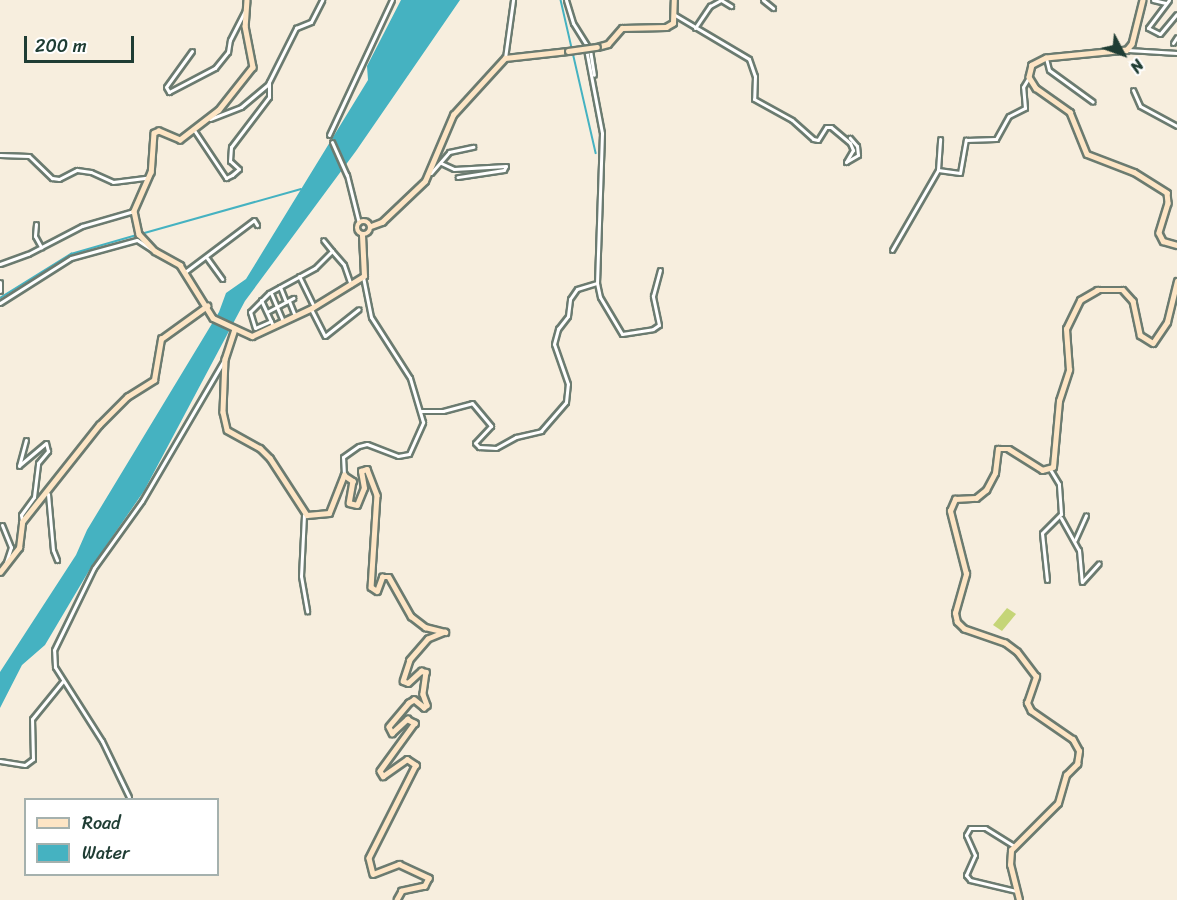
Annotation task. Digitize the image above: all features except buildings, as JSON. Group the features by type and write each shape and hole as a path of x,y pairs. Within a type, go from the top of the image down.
{"street":[{"path":"210,119 253,67 247,0"},
{"path":"272,323 252,336 213,318 180,265 157,252 139,234 134,211 149,178 154,133 159,131 176,141 210,119 241,107 269,82 296,28 311,22 322,0"},
{"path":"329,135 392,0"},
{"path":"431,173 453,115 505,58 513,0"},
{"path":"566,0 573,23 593,57 602,133 597,283 620,333 653,329 659,324 653,296 660,270"},
{"path":"505,58 597,47 608,44 622,28 666,27 674,23 675,0"},
{"path":"695,28 710,6 721,0 731,6"},
{"path":"763,0 773,8"},
{"path":"1127,50 1132,44 1143,0"},
{"path":"1153,0 1168,2 1148,28 1160,34 1177,14"},
{"path":"192,51 166,87 169,93 215,68 228,52 230,40 246,9"},
{"path":"675,15 749,60 755,76 754,99 792,120 813,139 818,140 826,127 831,127 850,143 853,150 846,162 858,156 857,146 850,138"},
{"path":"1173,43 1177,37"},
{"path":"586,49 594,77"},
{"path":"938,170 960,173 967,139 999,137 1009,116 1025,108 1023,87 1029,78 1032,65 1046,58 1127,50 1177,53"},
{"path":"1046,58 1049,70 1093,102"},
{"path":"1029,78 1036,88 1070,112 1087,154 1134,172 1167,193 1168,203 1159,233 1163,241 1177,245"},
{"path":"194,130 226,178 232,175 239,169 230,160 231,147 269,97 269,82"},
{"path":"1133,90 1140,105 1177,126"},
{"path":"892,250 938,170 940,139"},
{"path":"304,515 329,513 344,474 344,457 359,446 367,444 398,456 409,454 422,427 421,411 400,359 371,317 362,283 364,276 362,235 357,228 359,223 347,175 332,142"},
{"path":"362,235 368,234 371,226 382,222 453,150 473,147"},
{"path":"0,155 29,156 52,178 59,179 77,170 91,172 113,182 149,178"},
{"path":"441,163 454,169 506,166 504,170 458,177"},
{"path":"0,264 41,247 82,226 134,211"},
{"path":"185,272 207,258 254,220 257,225"},
{"path":"359,223 366,221 371,226"},
{"path":"36,224 35,236 41,247"},
{"path":"0,303 71,258 137,240 154,254 157,252"},
{"path":"323,240 344,266 351,285"},
{"path":"332,250 315,268 270,292 261,300 250,312 253,326 258,327 283,321 313,308 364,276"},
{"path":"207,258 222,279"},
{"path":"299,276 325,336 359,309"},
{"path":"1050,469 1056,459 1059,401 1069,370 1066,329 1080,300 1107,287 1123,290 1133,301 1140,335 1153,343 1167,322 1177,281"},
{"path":"0,282 0,291"},
{"path":"421,411 443,411 472,403 491,426 475,443 479,447 496,448 516,437 541,431 566,402 568,384 554,344 558,329 568,316 570,299 577,290 597,283"},
{"path":"280,287 295,316"},
{"path":"270,292 283,321"},
{"path":"267,312 293,298"},
{"path":"261,300 272,323"},
{"path":"22,522 48,494 99,425 127,398 154,380 161,339 207,306"},
{"path":"129,797 112,759 63,681 52,657 94,568 142,501 225,359 234,329"},
{"path":"225,359 223,412 227,430 260,448 270,458 297,495 304,515 301,576 307,611"},
{"path":"0,572 19,548 21,514 34,497 38,463 48,451 46,443 19,466 26,440"},
{"path":"1019,900 1010,865 1014,846 1058,803 1065,775 1077,764 1079,751 1073,740 1031,711 1028,703 1036,677 1017,652 1005,643 963,629 957,622 955,613 966,574 950,511 954,499 976,498 986,490 995,473 998,449 1009,449 1042,470 1050,469"},
{"path":"344,474 353,481 351,506 360,501 364,488 361,471 364,469 368,471 377,490 372,590 379,589 382,577 389,577 411,616 425,627 445,632 428,639 410,660 403,681 408,684 421,671 426,672 423,694 427,705 424,708 417,701 409,703 389,727 392,733 407,719 415,723 380,771 383,776 407,759 416,765 369,858 373,874 399,864 429,878 425,886 402,891 397,900"},
{"path":"1050,469 1059,484 1061,518 1075,540 1082,582 1099,563"},
{"path":"48,494 53,550 57,560"},
{"path":"1075,540 1086,515"},
{"path":"1047,580 1042,533 1061,518"},
{"path":"2,525 11,547 5,566"},
{"path":"0,761 25,765 33,759 32,719 63,681"},
{"path":"1014,846 985,828 970,828 966,834 975,855 966,875 970,880 1016,891"}],"green space":[{"path":"1007,608 1016,614 1002,631 993,625"}],"water":[{"path":"401,0 460,0 356,151 245,301 144,491 90,569 45,645 22,665 0,708 0,672 76,555 87,530 219,312 226,293 246,279 368,80 367,66"}],"waterway":[{"path":"561,0 596,153"},
{"path":"141,234 301,189"},
{"path":"0,298 71,254 137,235"}]}
